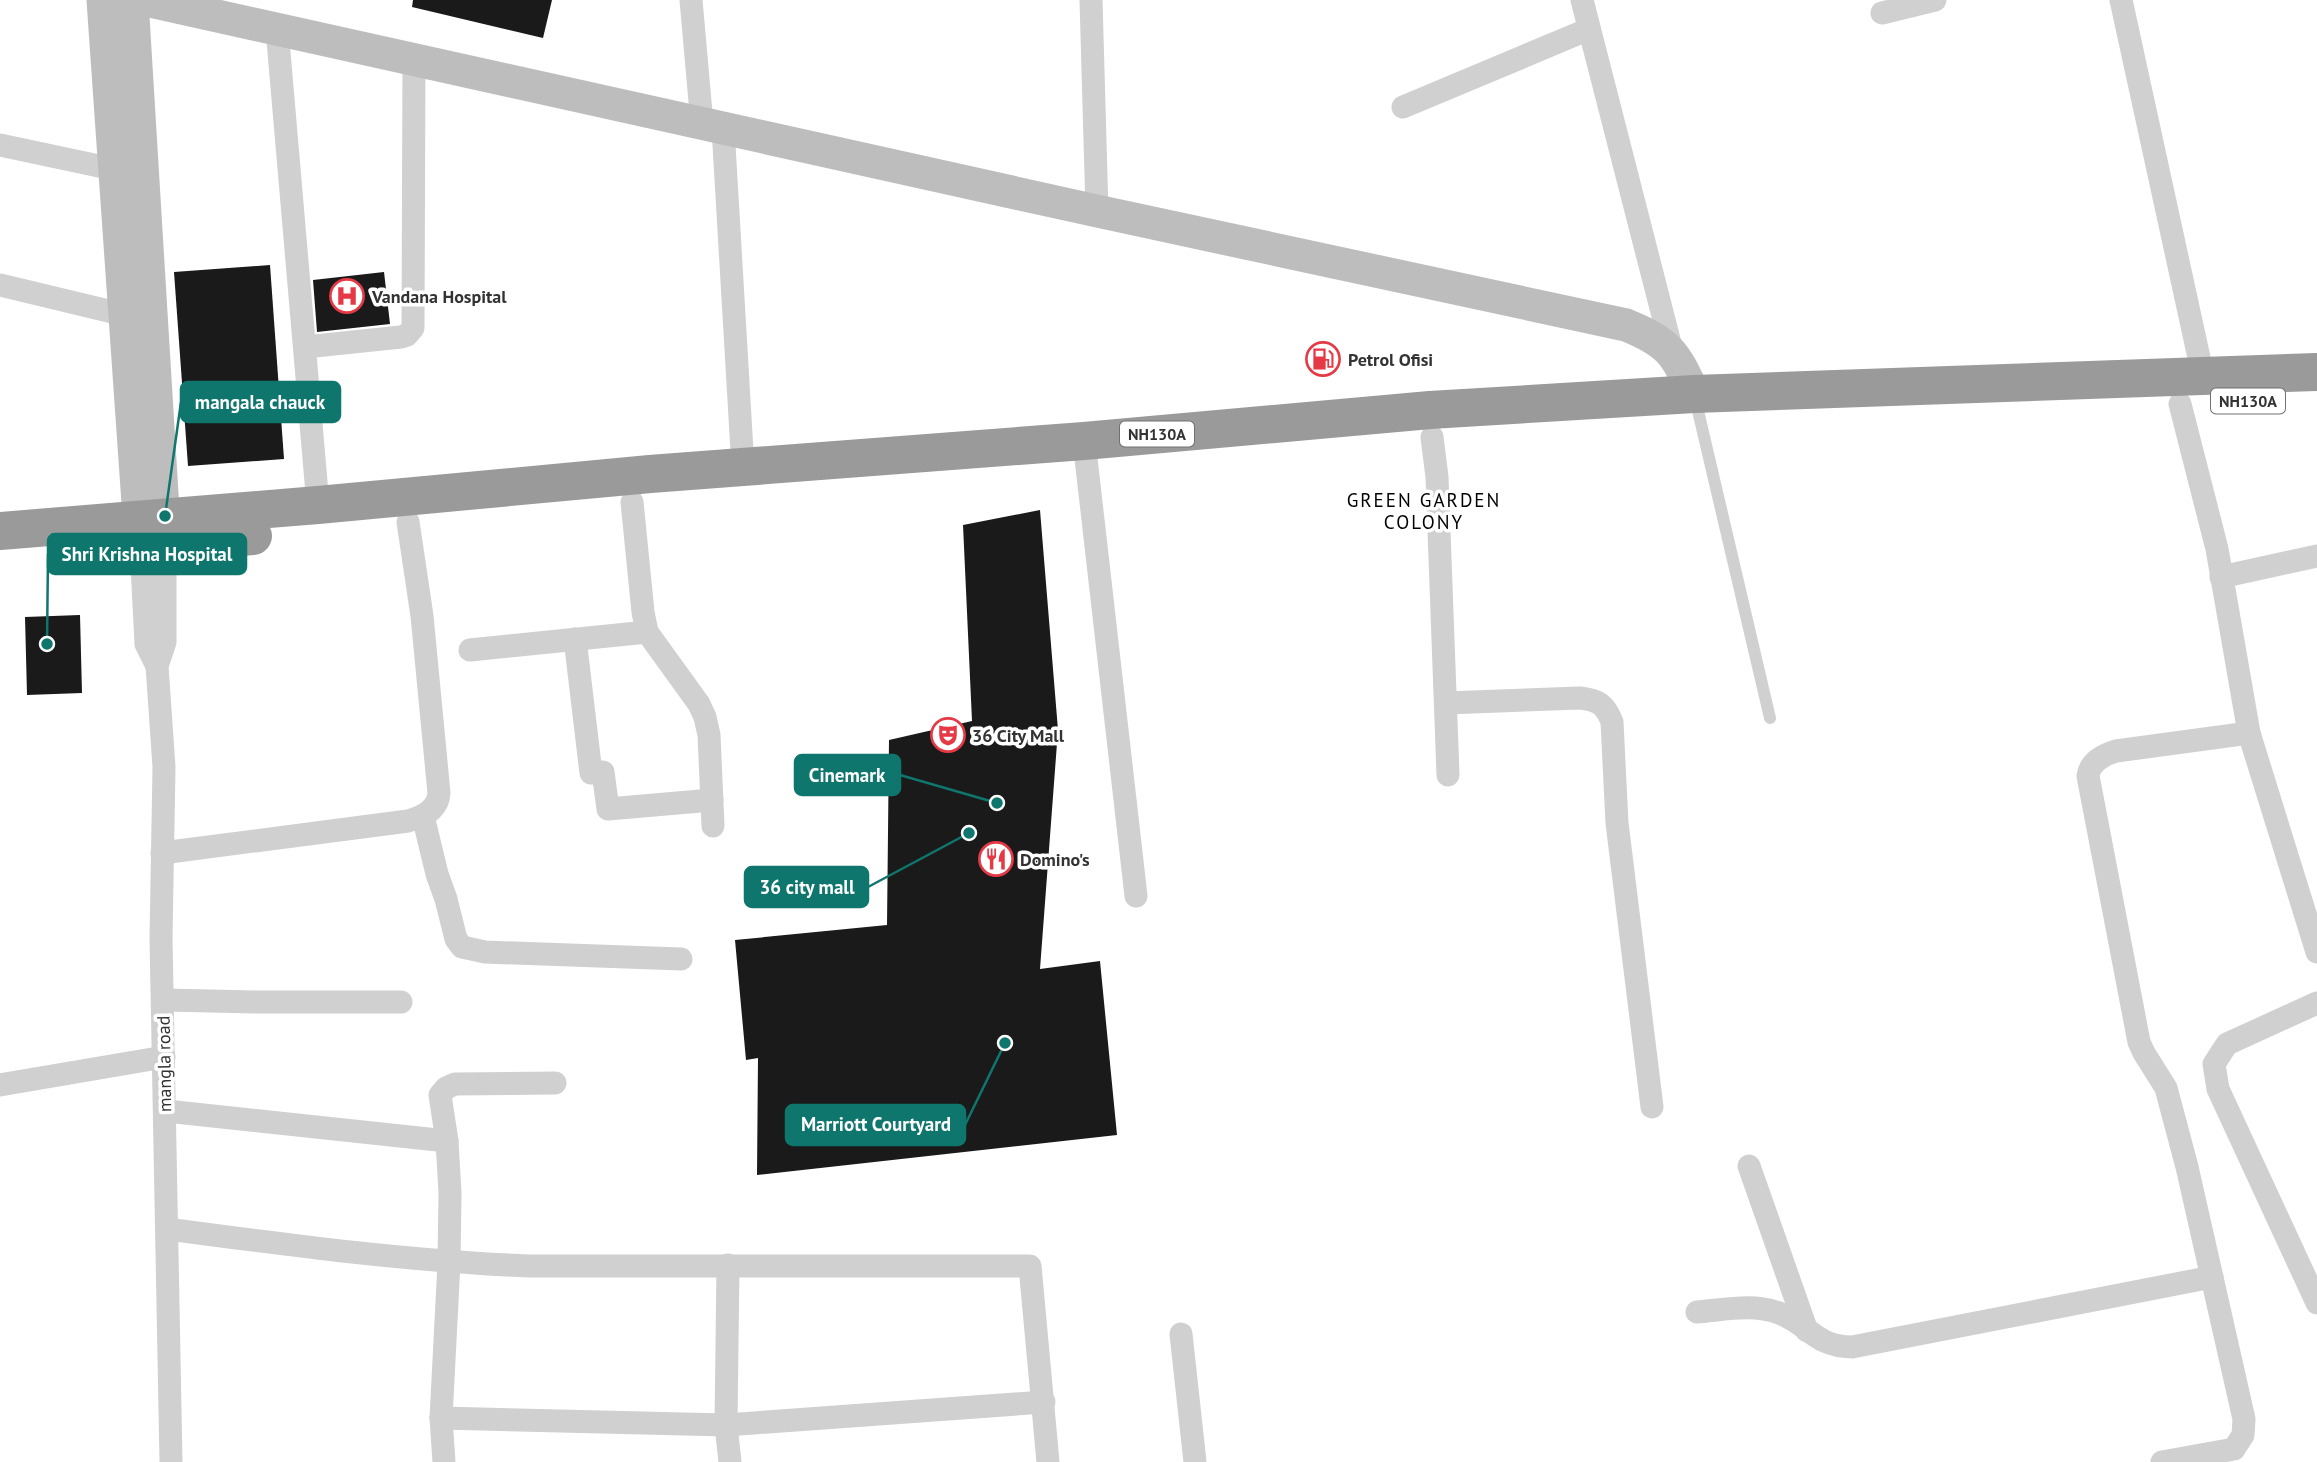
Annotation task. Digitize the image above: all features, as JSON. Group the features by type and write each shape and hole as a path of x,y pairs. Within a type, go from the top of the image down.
{"highway":[{"name":"NH130A","path":"2191,390 2317,372"},
{"name":"NH130A","path":"0,531 152,531 408,522 645,492 1086,452 1430,410 1697,407 2191,390 2317,398"},
{"name":"NH130A","path":"0,556 318,505 645,492 743,468 1432,437 1697,407"}],"street":[{"path":"103,0 125,315 152,531"},
{"path":"132,0 152,531"},
{"path":"145,0 1626,325 1661,341 1672,351"},
{"path":"691,0 713,126 743,468"},
{"path":"1091,0 1097,211"},
{"path":"1582,0 1672,351 1697,407"},
{"path":"1882,13 1935,0"},
{"path":"2121,0 2249,733 2310,906 2317,952"},
{"path":"277,29 318,505"},
{"path":"1403,107 1589,29"},
{"path":"306,347 401,337 413,328 414,60"},
{"path":"0,145 113,169"},
{"path":"0,285 125,315"},
{"path":"1432,437 1437,477 1448,775"},
{"path":"1086,452 1136,896"},
{"path":"645,492 643,612 647,632 699,704 705,717 709,735 713,826"},
{"path":"162,853 408,821 423,816 438,803 422,616 408,522"},
{"name":"mangla road","path":"152,531 165,642 157,666 164,767 163,1000 171,1462"},
{"path":"2221,578 2317,556"},
{"path":"470,650 647,632"},
{"path":"575,639 591,773 603,772 608,809 712,800"},
{"path":"1446,703 1580,698 1600,702 1607,710 1612,722 1617,823 1652,1107"},
{"path":"2162,1462 2233,1455 2243,1435 2244,1419 2187,1167 2166,1088 2144,1054 2134,1021 2088,776 2092,765 2116,751 2249,733"},
{"path":"423,816 456,939 462,947 474,951 681,959"},
{"path":"163,1000 401,1002"},
{"path":"2317,1003 2227,1044 2214,1064 2218,1089 2317,1303"},
{"path":"0,1085 164,1056"},
{"path":"444,1462 441,1418 450,1193 447,1142 440,1101 443,1091 450,1086 555,1083"},
{"path":"166,1111 447,1142"},
{"path":"1749,1166 1807,1332"},
{"path":"168,1229 449,1263 528,1266 1030,1266 1048,1462"},
{"path":"728,1265 726,1425 730,1462"},
{"path":"1696,1312 1744,1308 1771,1310 1795,1321 1827,1344 1837,1347 1866,1345 2212,1277"},
{"path":"1181,1334 1195,1462"},
{"path":"441,1418 726,1425 1044,1402"}],"lane":[{"path":"1697,407 1770,718"}],"building":[{"path":"413,0 552,0 543,38 412,7"},
{"path":"270,265 284,459 188,466 174,272"},
{"path":"384,272 390,324 317,332 313,280"},
{"name":"36 City Mall","path":"1040,510 1058,730 1040,969 1100,961 1117,1135 757,1175 758,1058 746,1060 735,940 887,925 889,740 972,721 963,525"},
{"path":"80,615 82,693 27,695 25,617"}],"place":[{"name":"Vandana Hospital","path":"347,296"},
{"name":"Petrol Ofisi","path":"1323,359"},
{"name":"mangala chauck","path":"165,516"},
{"name":"Shri Krishna Hospital","path":"47,644"},
{"name":"36 City Mall","path":"948,735"},
{"name":"Cinemark","path":"997,803"},
{"name":"36 city mall","path":"969,833"},
{"name":"Domino's","path":"996,859"},
{"name":"Marriott Courtyard","path":"1005,1043"}],"district":[{"name":"GREEN GARDEN COLONY","path":"1424,511"}]}
